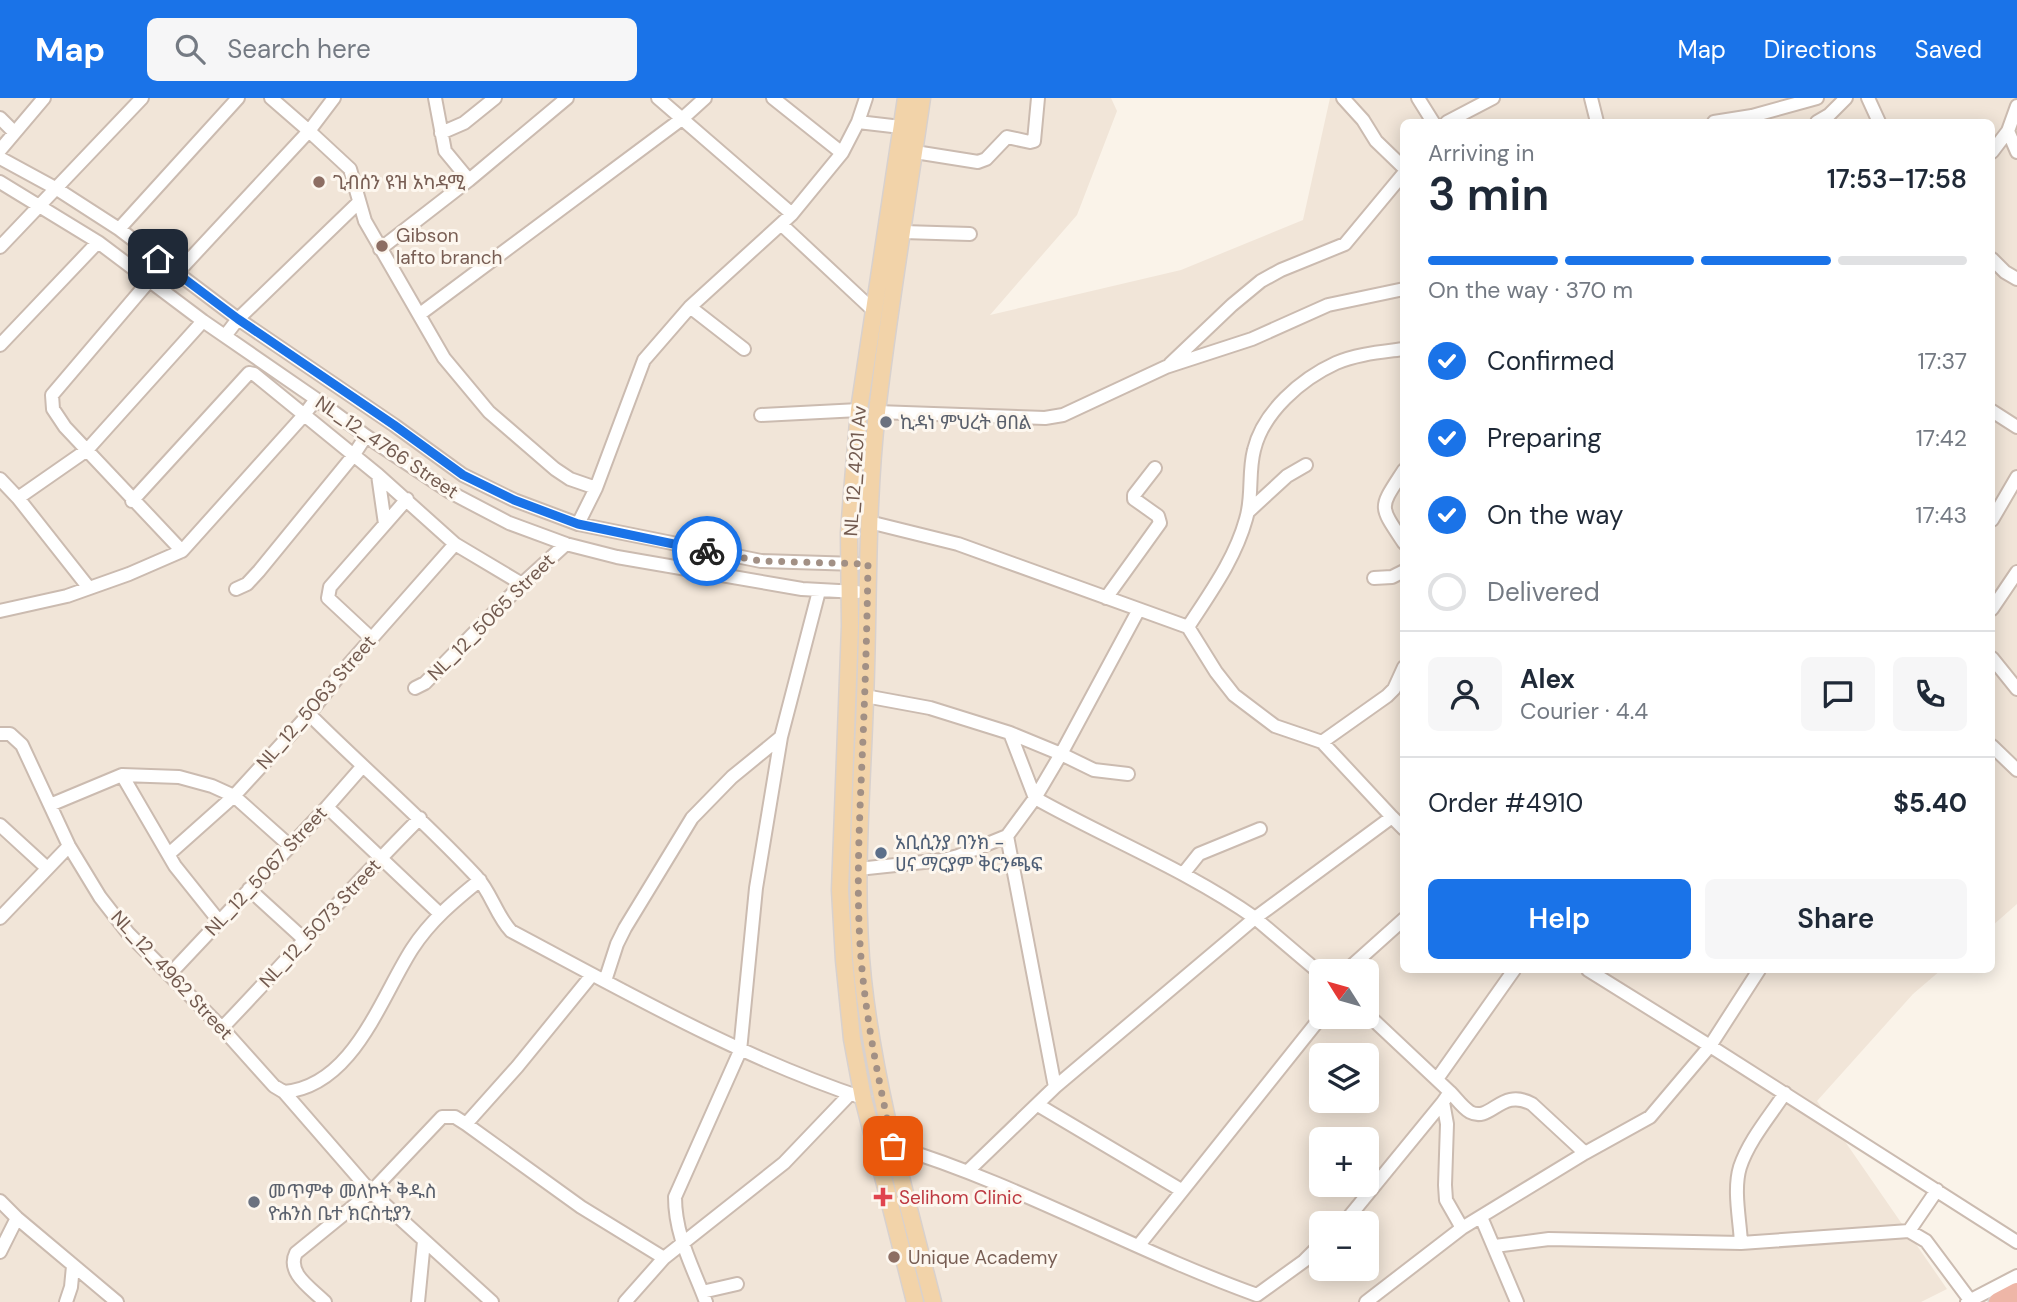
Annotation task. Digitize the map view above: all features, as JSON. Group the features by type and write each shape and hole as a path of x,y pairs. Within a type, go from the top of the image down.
{"highway":[{"path":"1998,1302 2017,1292"}],"main road":[{"name":"NL_12_4201 Av","path":"906,98 859,410 850,519 840,890 856,1096 915,1302"},
{"name":"NL_12_4201 Av","path":"922,98 877,412 869,522 858,869 863,978 871,1035 893,1146 933,1302"}],"street":[{"path":"0,150 44,98"},
{"path":"0,247 142,98"},
{"path":"119,229 238,98"},
{"path":"271,98 350,169 365,221 443,358 489,412 570,479 596,488"},
{"path":"177,274 309,131 334,98"},
{"path":"435,98 445,151 468,180"},
{"path":"441,133 464,124 495,98"},
{"path":"380,249 567,98"},
{"path":"658,98 792,214"},
{"path":"420,314 683,118 705,98"},
{"path":"773,98 842,153"},
{"path":"578,524 596,488 644,360 690,307 792,214 842,153 858,122 866,98"},
{"path":"915,152 978,162 986,159 1007,137 1034,141 1038,98"},
{"path":"1343,98 1363,120 1376,141 1400,164"},
{"path":"1418,98 1431,119"},
{"path":"1453,119 1493,98"},
{"path":"1591,98 1596,119"},
{"path":"1733,119 1817,98"},
{"path":"1822,119 1846,98"},
{"path":"1867,98 1878,119"},
{"path":"1995,148 2007,131 2017,106"},
{"path":"0,118 14,132"},
{"path":"858,122 901,127"},
{"path":"2007,131 2017,152"},
{"name":"NL_12_4766 Street","path":"0,159 57,189 119,229 238,319 463,475 514,500 578,524 761,561 868,564"},
{"path":"1166,367 1261,281 1345,244 1400,178"},
{"name":"NL_12_4766 Street","path":"0,182 97,242 366,436 450,492 509,523 566,544 617,557 819,591 867,592"},
{"path":"225,335 238,319 359,202"},
{"path":"782,225 873,310"},
{"path":"903,232 970,234"},
{"path":"0,345 97,242"},
{"path":"1995,262 2017,279"},
{"path":"149,281 52,395 53,409 65,427 182,551"},
{"path":"877,412 1045,418 1063,415 1166,367 1252,339 1328,305 1400,290"},
{"path":"690,307 744,349"},
{"path":"18,498 87,450 203,321"},
{"path":"1188,627 1233,552 1249,511 1256,441 1278,405 1304,383 1336,363 1400,350"},
{"name":"NL_12_4766 Street","path":"132,500 249,373 254,374 407,499 455,544 522,584"},
{"path":"0,611 67,596 129,574 182,551 304,415 316,398"},
{"path":"761,415 859,410"},
{"path":"1995,413 2017,428"},
{"path":"236,589 247,584 353,456 366,436"},
{"path":"1249,511 1287,476 1306,465"},
{"path":"1106,598 1160,523 1158,516 1135,499 1135,495 1155,468"},
{"path":"378,475 385,524"},
{"path":"1400,476 1384,501 1383,508 1400,536"},
{"path":"1995,515 2017,477"},
{"path":"0,479 89,588"},
{"path":"372,639 328,598 330,587 407,499"},
{"path":"869,522 958,544 1188,627 1234,695 1275,726 1322,742 1400,825"},
{"name":"NL_12_5063 Street","path":"170,853 234,796 309,714 455,544"},
{"name":"NL_12_5065 Street","path":"415,688 425,682 522,584 566,544"},
{"path":"1995,605 2017,572"},
{"path":"1374,578 1400,574"},
{"path":"737,1284 704,1297 682,1245 675,1197 740,1051 756,888 781,737 819,591"},
{"path":"858,869 943,860 1007,836 1035,798 1061,754 1138,611"},
{"path":"1995,662 2017,689"},
{"path":"1322,742 1387,696 1400,676"},
{"path":"865,696 930,708 1010,733 1094,770 1109,774 1128,774"},
{"path":"309,714 362,767 420,818 480,880 502,921 511,931 740,1051 811,1081 856,1096 784,1163 664,1258 625,1302"},
{"name":"NL_12_4962 Street","path":"0,734 6,733 15,737 22,746 69,846 100,897 128,933 222,1028 274,1086 284,1092 371,1192 492,1302"},
{"path":"1010,733 1035,798 1229,900 1255,918 1309,964"},
{"path":"605,981 625,928 683,831 710,797 781,737"},
{"path":"1995,749 2017,770"},
{"name":"NL_12_5067 Street","path":"170,975 362,767"},
{"path":"122,775 170,853 175,866 219,921"},
{"path":"50,805 122,775 179,777 212,786 234,796 289,846"},
{"path":"327,807 439,913"},
{"path":"968,1171 1055,1087 1255,918 1392,817"},
{"name":"NL_12_5073 Street","path":"222,1028 420,818"},
{"path":"0,825 47,868"},
{"path":"1183,874 1199,854 1260,829"},
{"path":"1007,836 1055,1087"},
{"path":"3,910 69,846"},
{"path":"284,1092 296,1091 317,1082 355,1048 413,947 439,913 480,880"},
{"path":"249,889 306,941"},
{"path":"1359,959 1400,923"},
{"path":"1437,1079 1512,973"},
{"path":"1593,973 1786,1093 2017,1242"},
{"path":"1366,1302 1462,1228 1650,1117 1710,1046 1757,973"},
{"path":"466,1124 517,1067 592,975"},
{"path":"1379,1025 1437,1079 1447,1097 1467,1110 1474,1114 1489,1111 1505,1101 1523,1100 1532,1104 1585,1153"},
{"path":"1139,1245 1311,1029"},
{"path":"1741,1244 1738,1181 1740,1168 1749,1147 1786,1093"},
{"path":"1354,1211 1447,1097"},
{"path":"1447,1097 1446,1200 1462,1228"},
{"path":"1038,1105 1181,1190"},
{"path":"325,1302 294,1271 292,1261 296,1253 371,1192 442,1117 455,1117 581,1207 664,1258"},
{"path":"893,1146 968,1171 1206,1277 1261,1298 1309,1256"},
{"path":"1909,1231 1937,1190"},
{"path":"0,1200 17,1218 117,1302"},
{"path":"1481,1217 1517,1302"},
{"path":"2,1244 17,1218"},
{"path":"1495,1246 1549,1239 1741,1244 1909,1231 1926,1241 1968,1301 2017,1276"},
{"path":"418,1302 424,1241"},
{"path":"66,1302 73,1266"}],"shaded area":[{"path":"0,98 1111,98 1117,111 1077,215 990,315 1181,270 1303,220 1330,98 2017,98 2017,904 1995,923 1995,119 1400,119 1400,973 1938,973 1913,994 1817,1101 1947,1289 1921,1302 0,1302"}],"way so far":[{"path":"707,551 761,561 868,564 858,869 860,924 863,978 871,1035 893,1146"}],"place":[{"name":"ጊብሰን ዩዝ አካዳሚ","path":"319,182"},
{"name":"Gibson lafto branch","path":"382,246"},
{"name":"ኪዳነ ምህረት ፀበል","path":"886,422"},
{"name":"አቢሲንያ ባንክ - ሀና ማርያም ቅርንጫፍ","path":"881,853"},
{"name":"Selihom Clinic","path":"883,1197"},
{"name":"መጥምቀ መለኮት ቅዱስ ዮሐንስ ቤተ ክርስቲያን","path":"254,1202"},
{"name":"Unique Academy","path":"894,1257"}],"route":[{"path":"158,259 238,319 463,475 514,500 578,524 707,551"}]}
